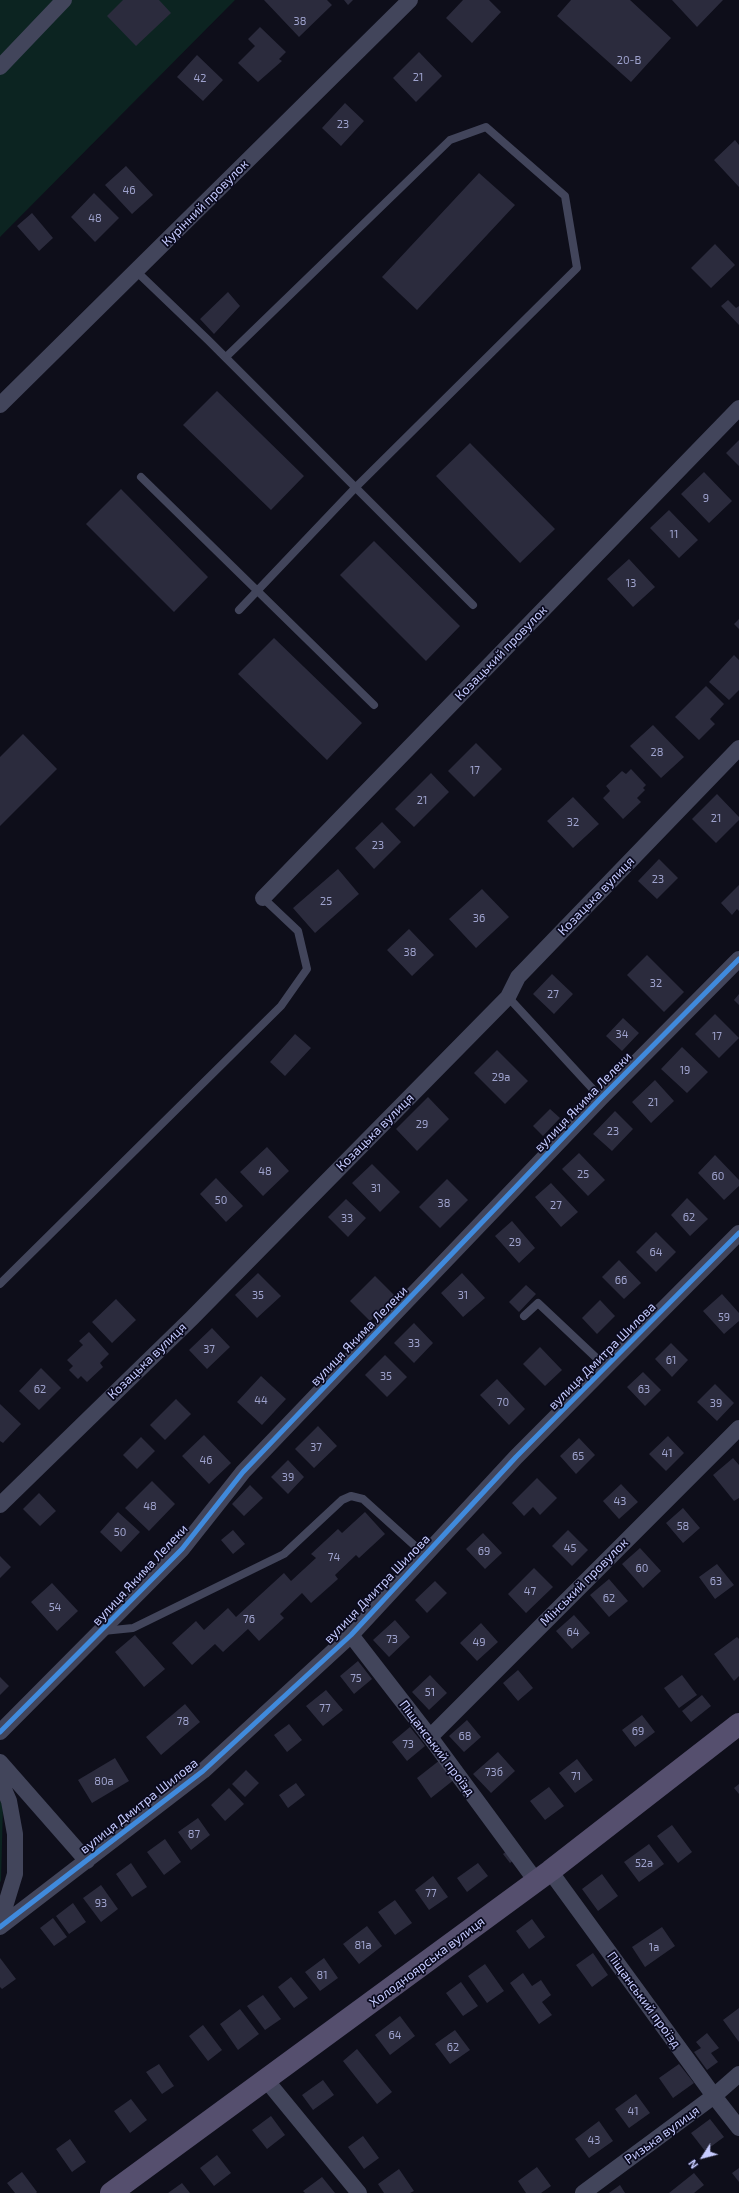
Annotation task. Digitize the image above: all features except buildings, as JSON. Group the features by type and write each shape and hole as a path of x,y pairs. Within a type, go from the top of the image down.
{"main road":[{"name":"Холодноярська вулиця","path":"111,2193 267,2081 543,1876 739,1724"}],"street":[{"path":"0,67 64,0"},
{"name":"Курінний провулок","path":"0,405 410,0"},
{"name":"Козацький провулок","path":"263,898 739,408"},
{"name":"Козацька вулиця","path":"0,1505 192,1318 508,997 518,977 739,748"},
{"name":"вулиця Якима Лелеки","path":"0,1732 103,1631 182,1549 243,1472 601,1098 739,959"},
{"name":"вулиця Дмитра Шилова","path":"0,1927 203,1771 351,1635 516,1457 739,1233"},
{"name":"Мінський провулок","path":"430,1736 739,1428"},
{"name":"Піщанський проїзд","path":"351,1635 543,1876 739,2128"},
{"path":"0,1762 87,1861"},
{"path":"0,1780 9,1801 15,1834 15,1874 0,1923"},
{"name":"Ризька вулиця","path":"583,2193 714,2096 739,2074"},
{"path":"267,2081 359,2193"}],"lane":[{"path":"226,358 450,140 486,127 565,196 577,268 356,487 239,610"},
{"path":"136,271 226,358 474,605"},
{"path":"142,477 374,705"},
{"path":"0,1284 281,1006 307,969 298,931 263,898"},
{"path":"508,997 601,1098"},
{"path":"524,1316 538,1303 606,1367"},
{"path":"103,1631 133,1628 284,1554 342,1500 351,1496 363,1499 425,1555"}],"green space":[{"path":"0,0 235,0 0,237"},
{"path":"0,1800 3,1806 1,1882 0,1881"}],"cycle path":[{"path":"0,1732 182,1549 243,1472 601,1098 739,959"},
{"path":"0,1927 203,1771 351,1635 516,1457 739,1233"}]}
